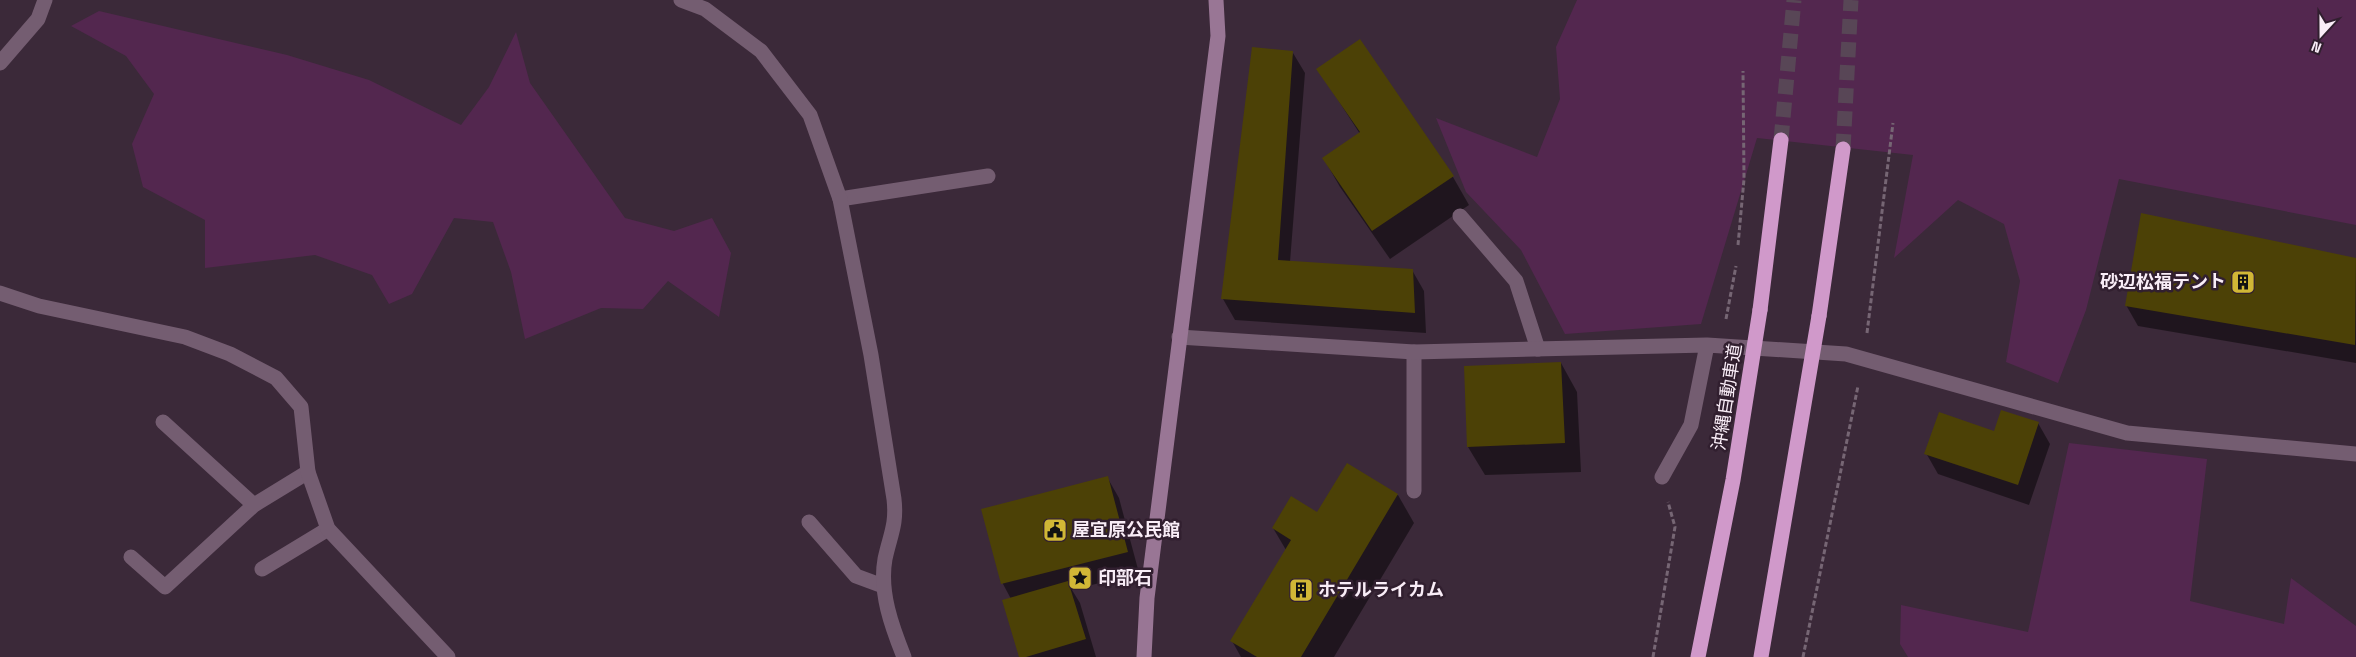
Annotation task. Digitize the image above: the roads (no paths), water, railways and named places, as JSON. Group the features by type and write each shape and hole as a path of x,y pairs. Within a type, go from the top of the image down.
{"highway":[{"name":"沖縄自動車道","path":"1698,657 1733,480 1760,310 1781,140"},
{"path":"1761,657 1819,316 1843,149"}],"street":[{"path":"0,63 38,19 45,0"},
{"path":"681,0 705,9 761,51 810,115 840,199 871,355 894,499 896,518 885,560 883,586 904,657"},
{"path":"1144,657 1147,598 1218,36 1216,0"},
{"path":"840,199 988,176"},
{"path":"1460,216 1516,281 1538,349"},
{"path":"0,293 40,306 185,337 230,354 276,378 301,407 308,472 328,528 440,655"},
{"path":"1179,337 1414,352 1714,345 1846,354 2127,433 2356,454"},
{"path":"1662,477 1691,425 1714,345"},
{"path":"1414,352 1414,491"},
{"path":"163,422 254,505"},
{"path":"131,557 165,587 254,505 308,472"},
{"path":"809,522 856,576 883,586"},
{"path":"262,569 328,528"}],"tunnel":[{"path":"1781,140 1794,0"},
{"path":"1843,149 1851,0"}],"place":[{"name":"砂辺松福テント","path":"2243,282"},
{"name":"屋宜原公民館","path":"1055,530"},
{"name":"印部石","path":"1080,578"},
{"name":"ホテルライカム","path":"1301,590"}]}
